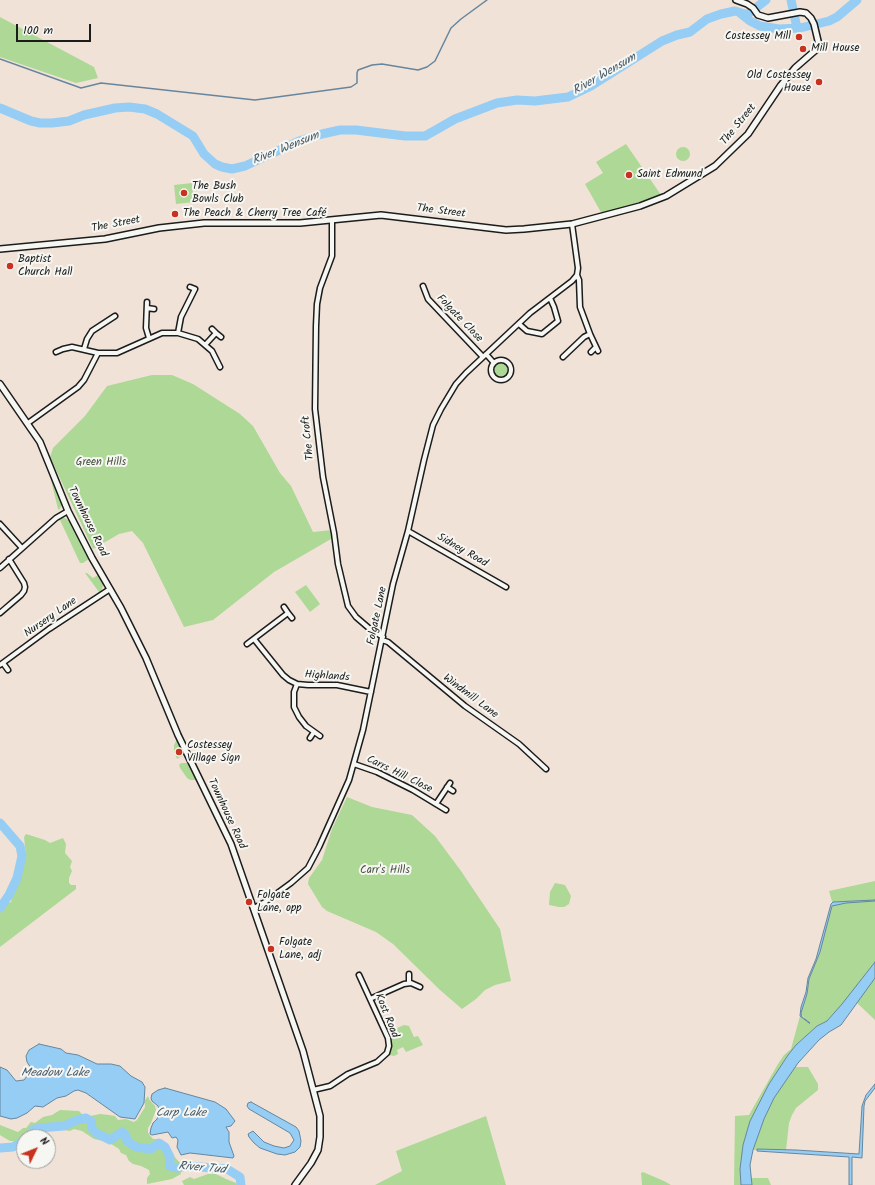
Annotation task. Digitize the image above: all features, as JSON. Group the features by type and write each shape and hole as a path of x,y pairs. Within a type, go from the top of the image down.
{"street":[{"name":"The Street","path":"0,249 98,240 159,228 212,222 239,224 300,223 367,215 388,215 506,230 541,228 572,224 640,206 666,196 715,166 748,134 781,85 795,68 816,51 819,45 811,18 806,13 800,12 768,18 756,14 753,8 736,0"},
{"name":"The Croft","path":"332,220 332,256 320,288 317,304 316,326 315,409 321,463 338,564 348,606 356,618 382,638"},
{"path":"572,224 578,268 577,275 579,280 580,307 597,349 591,352"},
{"name":"Folgate Lane","path":"254,908 291,883 305,872 312,863 344,792 354,764 363,730 395,577 408,531 433,425 441,409 456,384 484,356 519,324 572,281 577,275"},
{"name":"Folgate Close","path":"423,286 424,292 428,299 484,356 494,363"},
{"path":"190,287 200,292"},
{"path":"178,333 181,316 195,289"},
{"name":"Folgate Close","path":"424,292 429,290"},
{"path":"519,324 527,331 542,334 558,321 550,298"},
{"path":"147,302 146,328 149,338"},
{"path":"147,308 154,309"},
{"path":"107,314 110,319"},
{"path":"84,349 92,330 115,316"},
{"path":"212,329 221,337"},
{"path":"56,352 72,347 98,353 117,353 162,333 178,333 198,339 212,352 220,367"},
{"path":"205,345 216,333"},
{"path":"563,357 584,337 590,334"},
{"path":"28,423 78,387 84,380 98,353"},
{"path":"499,360 508,364 510,372 505,379 500,380 492,376 491,367 494,363 499,360"},
{"name":"Townhouse Road","path":"0,384 40,442 68,511 146,658 188,758 223,826 254,908 303,1051 320,1116 320,1137 315,1155 295,1185"},
{"path":"0,568 56,518 68,511"},
{"path":"0,524 22,548"},
{"name":"Sidney Road","path":"408,531 506,587"},
{"path":"0,613 21,595 25,587 21,576 9,559"},
{"name":"Nursery Lane","path":"8,670 2,664 49,629 110,589"},
{"path":"284,607 292,618"},
{"path":"247,644 288,613"},
{"name":"Windmill Lane","path":"382,638 465,706 519,744 546,769"},
{"name":"Highlands","path":"254,639 283,675 297,684 337,685 371,692"},
{"path":"297,684 294,692 294,707 306,726 320,736"},
{"path":"310,738 314,732"},
{"name":"Carrs Hill Close","path":"354,764 377,772 413,790 446,810"},
{"name":"Carrs Hill Close","path":"436,804 449,785 453,791"},
{"path":"409,974 409,983"},
{"name":"Kost Road","path":"313,1090 330,1086 348,1074 377,1062 387,1053 389,1046 388,1038 359,975"},
{"path":"370,999 404,984 415,984 420,987"}],"green space":[{"path":"0,17 94,67 98,78 76,83 0,57"},
{"path":"626,144 661,195 602,214 585,184 603,173 596,162"},
{"path":"680,147 686,147 690,151 690,157 686,161 680,161 676,157 676,151"},
{"name":"The Bush Bowls Club","path":"192,183 194,202 176,204 174,185"},
{"path":"501,362 507,364 509,370 507,376 501,378 495,376 493,370 495,364"},
{"name":"Green Hills","path":"152,375 172,375 193,384 240,414 253,426 280,473 291,486 313,532 332,530 331,539 274,572 213,620 184,627 143,543 132,531 119,534 93,549 50,457 53,448 85,416 107,386"},
{"path":"51,473 62,505 59,510 50,476"},
{"path":"63,517 70,521 82,543 81,546 89,559 83,563 80,563 60,520"},
{"path":"85,573 93,578 98,575 103,582 101,591 99,592"},
{"path":"306,585 320,604 310,612 295,592"},
{"path":"177,739 183,754 177,759 174,751 174,745"},
{"path":"181,763 187,763 189,765 196,780 190,780 187,778 180,768 179,765"},
{"name":"Carr's Hills","path":"347,797 372,807 412,815 435,836 461,871 500,929 511,981 495,985 485,990 476,999 462,1009 440,990 393,944 376,932 327,911 322,907 308,884 309,878 322,860 332,829"},
{"path":"26,834 50,843 63,838 66,844 65,853 72,861 70,867 72,871 69,878 69,883 71,885 76,885 76,889 0,947 0,905 11,902 14,889 21,878 26,856 24,837"},
{"path":"875,881 875,962 842,1005 827,1021 817,1026 796,1045 769,1084 750,1121 743,1145 740,1169 741,1185 734,1185 735,1116 749,1115 778,1064 784,1055 791,1049 800,1016 808,1023 801,1013 807,994 809,979 820,952 833,905 829,891"},
{"path":"555,883 565,885 571,896 569,904 564,907 549,905 550,892"},
{"path":"875,974 875,1020 856,1002"},
{"path":"404,1025 409,1026 414,1037 418,1036 423,1045 406,1052 403,1047 397,1050 398,1054 394,1056 389,1055 392,1041 388,1032"},
{"path":"795,1067 808,1067 818,1084 818,1090 796,1108 792,1115 789,1123 786,1150 753,1150 764,1119 774,1098"},
{"path":"148,1096 156,1110 148,1128 148,1133 153,1139 164,1141 166,1147 180,1163 181,1174 172,1179 147,1184 147,1178 150,1174 149,1170 133,1164 129,1161 126,1155 121,1153 119,1149 108,1142 94,1139 82,1131 74,1129 70,1131 64,1130 55,1125 50,1125 45,1129 22,1129 26,1128 31,1122 35,1123 43,1117 52,1115 60,1110 79,1111 82,1114 90,1116 100,1114 109,1115 115,1116 118,1120 126,1119 134,1122 137,1120 145,1107 145,1100"},
{"path":"486,1116 506,1185 375,1185 402,1171 396,1151"},
{"path":"0,1125 16,1131 16,1141 10,1141 0,1135"},
{"path":"643,1172 671,1185 642,1185 641,1173"},
{"path":"208,1174 216,1174 236,1183 237,1185 184,1185 182,1181 190,1177 194,1179"},
{"path":"751,1178 768,1178 771,1185 752,1185"}],"water":[{"path":"875,900 832,906 820,952 809,979 807,994 801,1013 802,1017 809,1023 800,1016 801,1007 806,992 808,978 816,959 831,904 833,902"},
{"path":"875,962 875,978 841,1025 819,1040 798,1063 774,1098 764,1119 753,1150 750,1165 752,1185 741,1185 740,1169 743,1145 750,1121 769,1084 796,1045 817,1026 827,1021"},
{"name":"Meadow Lake","path":"39,1044 61,1049 66,1053 78,1055 97,1064 111,1064 120,1066 131,1076 142,1082 145,1087 144,1103 135,1119 120,1117 86,1093 78,1090 66,1096 57,1098 43,1107 35,1106 27,1113 17,1118 11,1119 0,1116 0,1067 7,1070 16,1081 24,1080 31,1071 26,1056 29,1050"},
{"path":"875,1084 875,1088 865,1101 864,1106 862,1158 852,1157 852,1185 849,1185 849,1157 757,1151 757,1149 796,1150 859,1154 862,1106 866,1095"},
{"name":"Carp Lake","path":"165,1088 215,1102 226,1109 235,1121 231,1126 226,1127 229,1132 229,1142 234,1156 233,1158 190,1153 181,1155 177,1147 178,1140 176,1137 172,1138 168,1132 152,1135 150,1134 153,1123 157,1119 160,1111 158,1106 152,1101 152,1094"},
{"path":"251,1102 296,1127 299,1131 301,1141 300,1147 295,1152 285,1155 277,1154 260,1148 254,1143 248,1134 253,1131 264,1142 274,1146 284,1148 290,1146 294,1140 290,1133 249,1109 247,1106 248,1103"}],"waterway":[{"path":"0,59 81,88 101,83 255,100 351,87 357,83 358,70 372,65 382,64 418,70 427,67 435,61 451,28 487,0"},
{"name":"River Wensum","path":"0,108 31,121 40,123 69,121 84,115 115,108 129,107 145,109 157,114 193,136 204,154 215,164 232,169 245,166 299,141 340,130 356,130 405,136 425,136 455,119 497,103 517,100 535,101 568,97 591,86 662,41 690,32 707,19 721,14 735,11 748,14 766,0"},
{"name":"River Wensum","path":"791,0 797,28"},
{"name":"River Wensum","path":"740,13 750,21 760,26 779,29 800,28 829,21 837,17 857,0"},
{"name":"River Tud","path":"0,823 20,846 22,856 17,878 9,895 0,908"},
{"name":"River Tud","path":"36,1129 64,1126 86,1118 91,1121 92,1128 96,1133 110,1140 122,1132 126,1136 127,1141 136,1147 151,1149 159,1143 165,1147 170,1157 170,1166 176,1168 187,1166 227,1169 240,1177 241,1185"},
{"name":"River Tud","path":"0,1148 16,1145"}],"place":[{"name":"Costessey Mill","path":"799,37"},
{"name":"Mill House","path":"803,49"},
{"name":"Old Costessey House","path":"819,82"},
{"name":"Saint Edmund","path":"629,175"},
{"name":"The Bush Bowls Club","path":"184,193"},
{"name":"The Peach & Cherry Tree Café","path":"175,214"},
{"name":"Baptist Church Hall","path":"10,266"},
{"name":"Costessey Village Sign","path":"179,752"},
{"name":"Folgate Lane, opp","path":"249,902"},
{"name":"Folgate Lane, adj","path":"271,949"}]}
